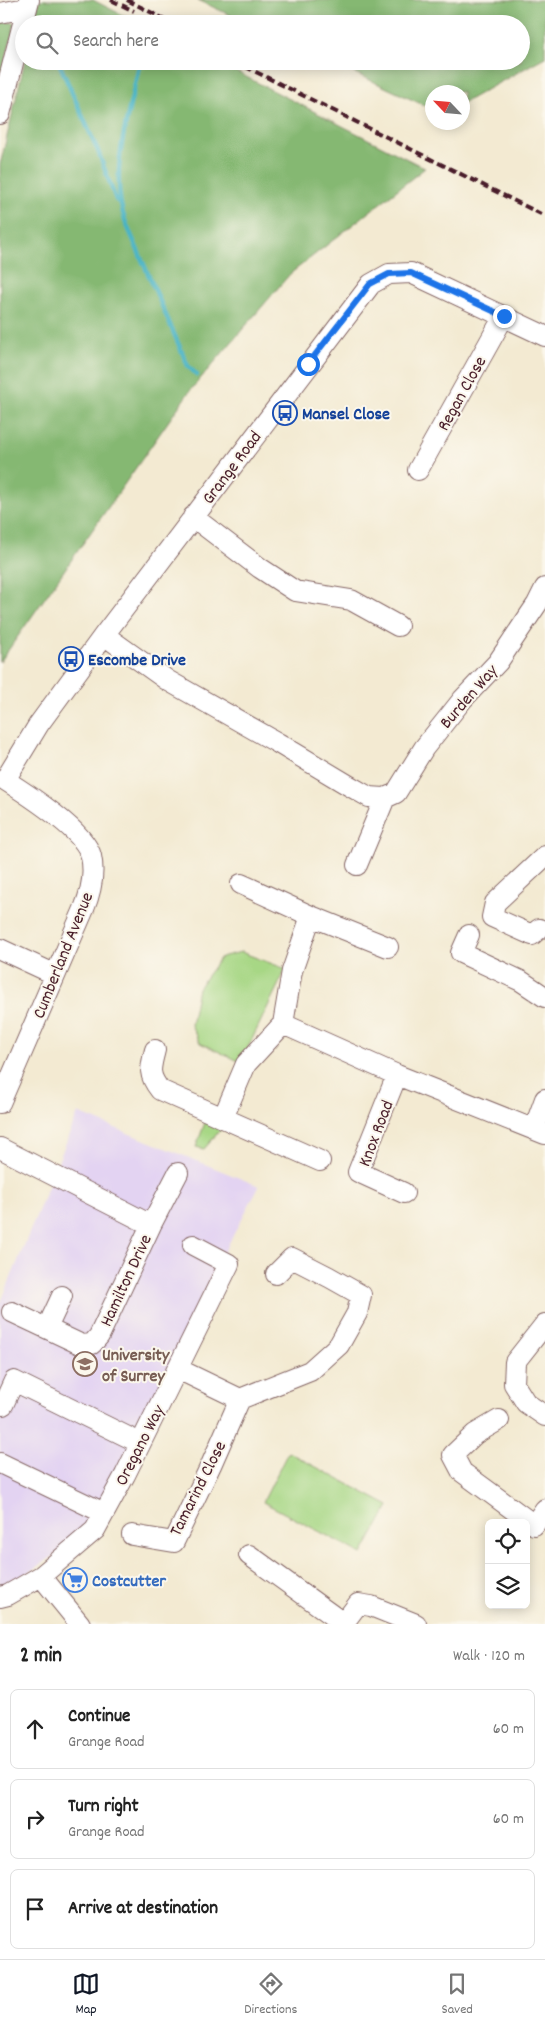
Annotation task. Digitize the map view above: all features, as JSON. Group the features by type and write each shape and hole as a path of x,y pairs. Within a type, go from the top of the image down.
{"street":[{"path":"0,13 28,4"},
{"path":"0,114 15,55"},
{"name":"Grange Road","path":"3,780 39,724 104,635 370,284 389,274 411,273 545,336"},
{"name":"Regan Close","path":"418,470 504,316"},
{"path":"194,516 260,568 295,591 351,600 398,626"},
{"name":"Burden Way","path":"385,798 396,793 424,748 463,699 498,662 524,624 545,588"},
{"path":"104,635 167,680 348,785 369,797 385,798 356,866"},
{"name":"Cumberland Avenue","path":"0,1102 90,894 92,876 90,854 78,836 59,817 3,780"},
{"path":"539,930 532,935 492,917 495,903 545,856"},
{"path":"240,884 311,916 388,947"},
{"path":"222,1118 246,1064 284,1024 292,971 311,916"},
{"path":"469,935 461,953 521,981 545,997"},
{"path":"0,949 54,974"},
{"path":"284,1024 397,1075 540,1132 545,1099"},
{"path":"155,1050 150,1067 152,1080 160,1090 320,1161"},
{"name":"Knox Road","path":"397,1075 358,1172 404,1193"},
{"name":"Hamilton Drive","path":"0,1148 151,1225"},
{"name":"Hamilton Drive","path":"12,1312 82,1345 92,1344 99,1336 151,1225 178,1173"},
{"name":"Oregano Way","path":"0,1597 8,1595 41,1576 95,1530 178,1369 229,1264 193,1245"},
{"path":"178,1369 240,1399 310,1371 339,1345 357,1313 361,1295 292,1258 276,1274"},
{"path":"47,1328 62,1296"},
{"path":"545,1324 515,1362 514,1384 526,1402 545,1416"},
{"path":"3,1405 14,1381 140,1444"},
{"name":"Tamarind Close","path":"132,1535 174,1542 240,1399"},
{"path":"499,1420 475,1434 453,1455 462,1472 541,1522"},
{"path":"0,1463 104,1513"},
{"path":"249,1556 343,1624 358,1604 371,1606 416,1624"},
{"path":"41,1576 80,1624"}],"shaded area":[{"name":"University of Surrey","path":"78,1113 259,1186 209,1281 142,1423 106,1494 82,1528 63,1550 13,1582 0,1587 0,1305"}],"green space":[{"path":"39,0 93,0 122,15 35,15"},
{"path":"198,0 545,0 545,57 530,65 530,15 230,15"},
{"path":"0,21 15,23 0,83"},
{"path":"23,70 233,70 425,168 290,274 189,392 0,662 0,165"},
{"path":"348,70 522,70 470,99 470,85 425,85 425,106"},
{"path":"241,952 286,969 241,1062 200,1043 191,1025 198,988 221,957"},
{"path":"206,1120 223,1127 204,1149 196,1147"},
{"path":"288,1452 389,1506 362,1554 263,1502"}],"waterway":[{"path":"62,70 98,151 116,200 120,203"},
{"path":"138,70 126,121 119,163 121,203 126,223 188,366 197,375"}],"railway":[{"path":"111,0 134,11"},
{"path":"127,0 156,15"},
{"path":"252,70 545,216"}],"place":[{"name":"Mansel Close","path":"285,413"},
{"name":"Escombe Drive","path":"71,659"},
{"name":"University of Surrey","path":"85,1364"},
{"name":"Costcutter","path":"75,1580"}],"route":[{"path":"308,364 370,284 389,274 411,273 504,316"}]}
